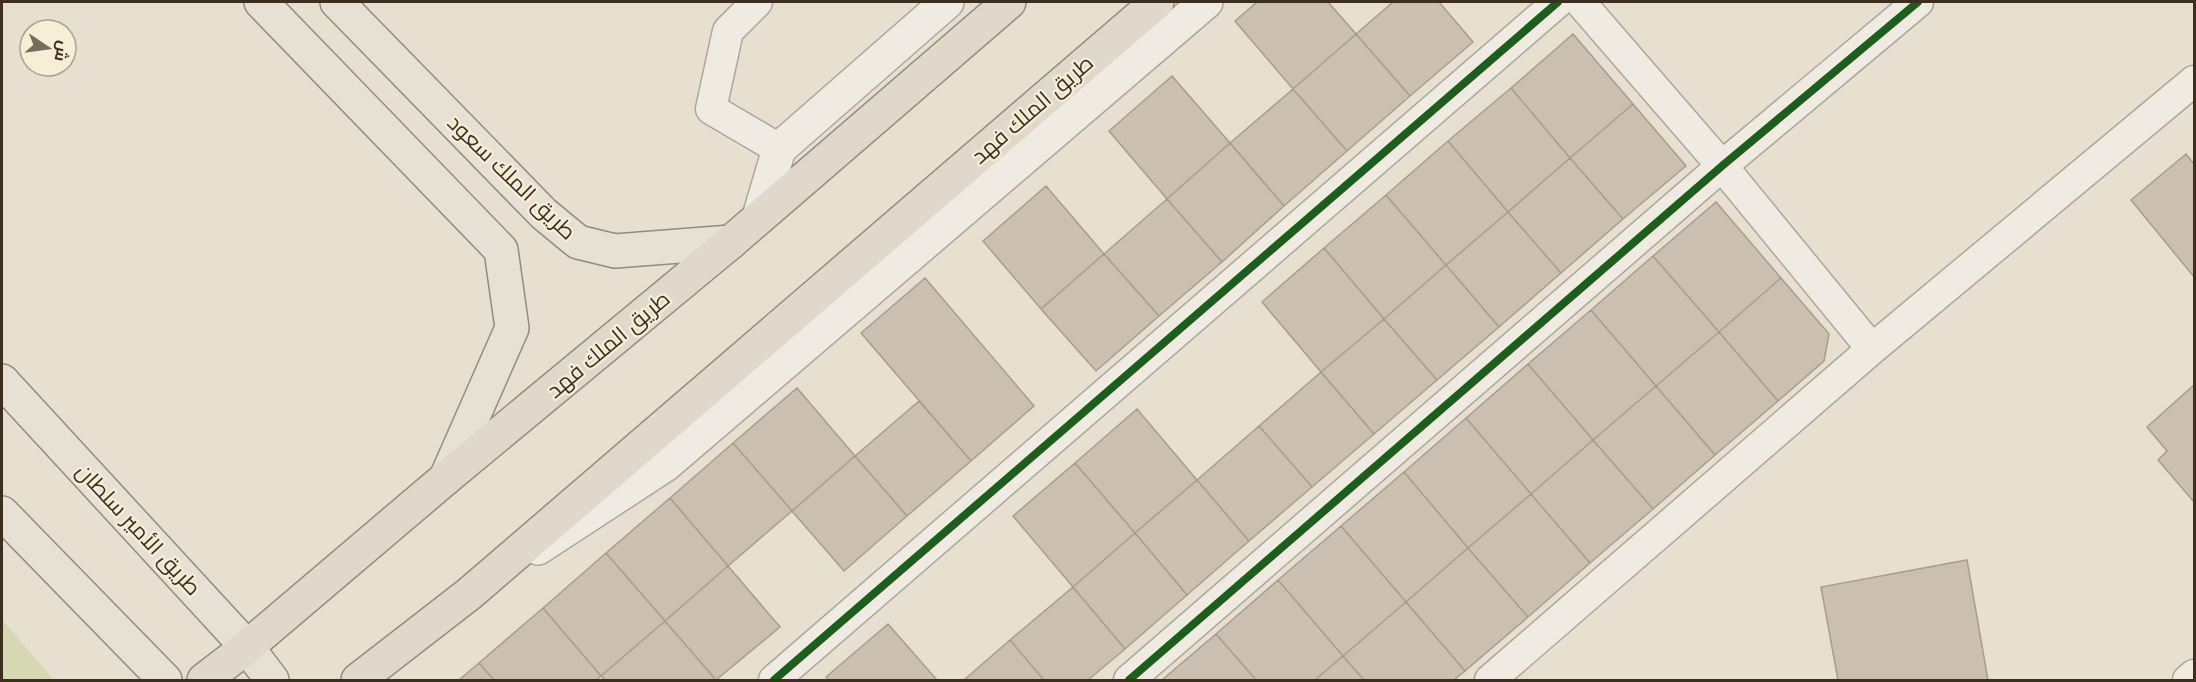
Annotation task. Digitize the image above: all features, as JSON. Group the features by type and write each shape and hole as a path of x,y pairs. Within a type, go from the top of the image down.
{"highway":[{"name":"طريق الملك فهد","path":"204,681 731,242 1009,2"},
{"name":"طريق الملك فهد","path":"358,681 469,594 1156,2"}],"main road":[{"path":"261,2 501,250 512,328 446,478"},
{"name":"طريق الملك سعود","path":"337,2 536,206 578,242 615,251 731,242"},
{"name":"طريق الأمير سلطان","path":"2,381 247,647 272,681"},
{"path":"2,513 165,681"}],"street":[{"path":"757,2 728,31 711,109 779,149"},
{"path":"759,217 779,149 947,2"},
{"path":"469,594 666,465 1206,2"},
{"path":"774,681 1558,2"},
{"path":"1580,2 1722,166 1872,349"},
{"path":"1129,681 1722,166 1918,2"},
{"path":"1490,681 1872,349 2194,81"},
{"path":"2188,681 2194,675"}],"green space":[{"path":"2,620 54,680 2,680"}],"building":[{"path":"1257,2 1328,2 1356,34 1293,89 1235,21"},
{"path":"1393,2 1439,2 1473,42 1410,96 1356,34"},
{"path":"1356,34 1410,96 1347,151 1293,89"},
{"path":"1573,34 1633,104 1570,158 1511,88"},
{"path":"1172,76 1230,143 1167,199 1109,131"},
{"path":"1511,88 1570,158 1508,212 1448,141"},
{"path":"1293,89 1347,151 1284,206 1230,143"},
{"path":"1633,104 1686,166 1623,219 1570,158"},
{"path":"1448,141 1508,212 1446,265 1386,195"},
{"path":"1230,143 1284,206 1222,262 1167,199"},
{"path":"2186,154 2194,164 2194,277 2131,200"},
{"path":"1570,158 1623,219 1561,273 1508,212"},
{"path":"1046,186 1104,254 1041,309 983,241"},
{"path":"1386,195 1446,265 1384,319 1324,248"},
{"path":"1167,199 1222,262 1159,316 1104,254"},
{"path":"1716,202 1781,278 1719,332 1653,256"},
{"path":"1508,212 1561,273 1499,327 1446,265"},
{"path":"1324,248 1384,319 1321,372 1262,302"},
{"path":"1104,254 1159,316 1096,371 1041,309"},
{"path":"1653,256 1719,332 1656,386 1591,310"},
{"path":"1446,265 1499,327 1437,380 1384,319"},
{"path":"925,278 1034,406 971,461 861,333"},
{"path":"1781,278 1829,334 1824,361 1778,401 1719,332"},
{"path":"1591,310 1656,386 1593,440 1528,364"},
{"path":"1384,319 1437,380 1374,434 1321,372"},
{"path":"1719,332 1778,401 1715,455 1656,386"},
{"path":"1528,364 1593,440 1531,494 1466,418"},
{"path":"1321,372 1374,434 1312,487 1259,426"},
{"path":"2194,385 2194,502 2158,460 2167,451 2147,427"},
{"path":"1656,386 1715,455 1653,509 1593,440"},
{"path":"797,388 855,456 792,511 733,443"},
{"path":"919,401 971,461 907,516 855,456"},
{"path":"1137,409 1197,480 1135,533 1075,463"},
{"path":"1466,418 1531,494 1468,548 1404,472"},
{"path":"1259,426 1312,487 1249,541 1197,480"},
{"path":"1593,440 1653,509 1590,563 1531,494"},
{"path":"733,443 792,511 728,566 670,498"},
{"path":"855,456 907,516 844,571 792,511"},
{"path":"1075,463 1135,533 1073,587 1013,516"},
{"path":"1404,472 1468,548 1406,602 1341,526"},
{"path":"1197,480 1249,541 1187,595 1135,533"},
{"path":"1531,494 1590,563 1528,617 1468,548"},
{"path":"670,498 728,566 665,621 606,553"},
{"path":"1341,526 1406,602 1343,656 1278,580"},
{"path":"1135,533 1187,595 1125,649 1073,587"},
{"path":"1468,548 1528,617 1465,671 1406,602"},
{"path":"606,553 665,621 601,676 543,608"},
{"path":"1967,560 1988,680 1838,680 1821,587"},
{"path":"728,566 780,627 716,680 665,621"},
{"path":"1278,580 1343,656 1315,680 1256,680 1216,634"},
{"path":"1073,587 1125,649 1088,680 1044,680 1010,640"},
{"path":"1406,602 1465,671 1454,680 1364,680 1343,656"},
{"path":"543,608 601,676 596,680 494,680 479,663"},
{"path":"665,621 716,680 605,680 601,676"},
{"path":"888,624 937,680 829,680 826,677"},
{"path":"1216,634 1256,680 1162,680"},
{"path":"1010,640 1044,680 964,680"},
{"path":"1343,656 1364,680 1315,680"},
{"path":"479,663 494,680 459,680"}],"cycle path":[{"path":"774,680 1558,2"},
{"path":"1129,680 1722,166 1918,2"}]}
